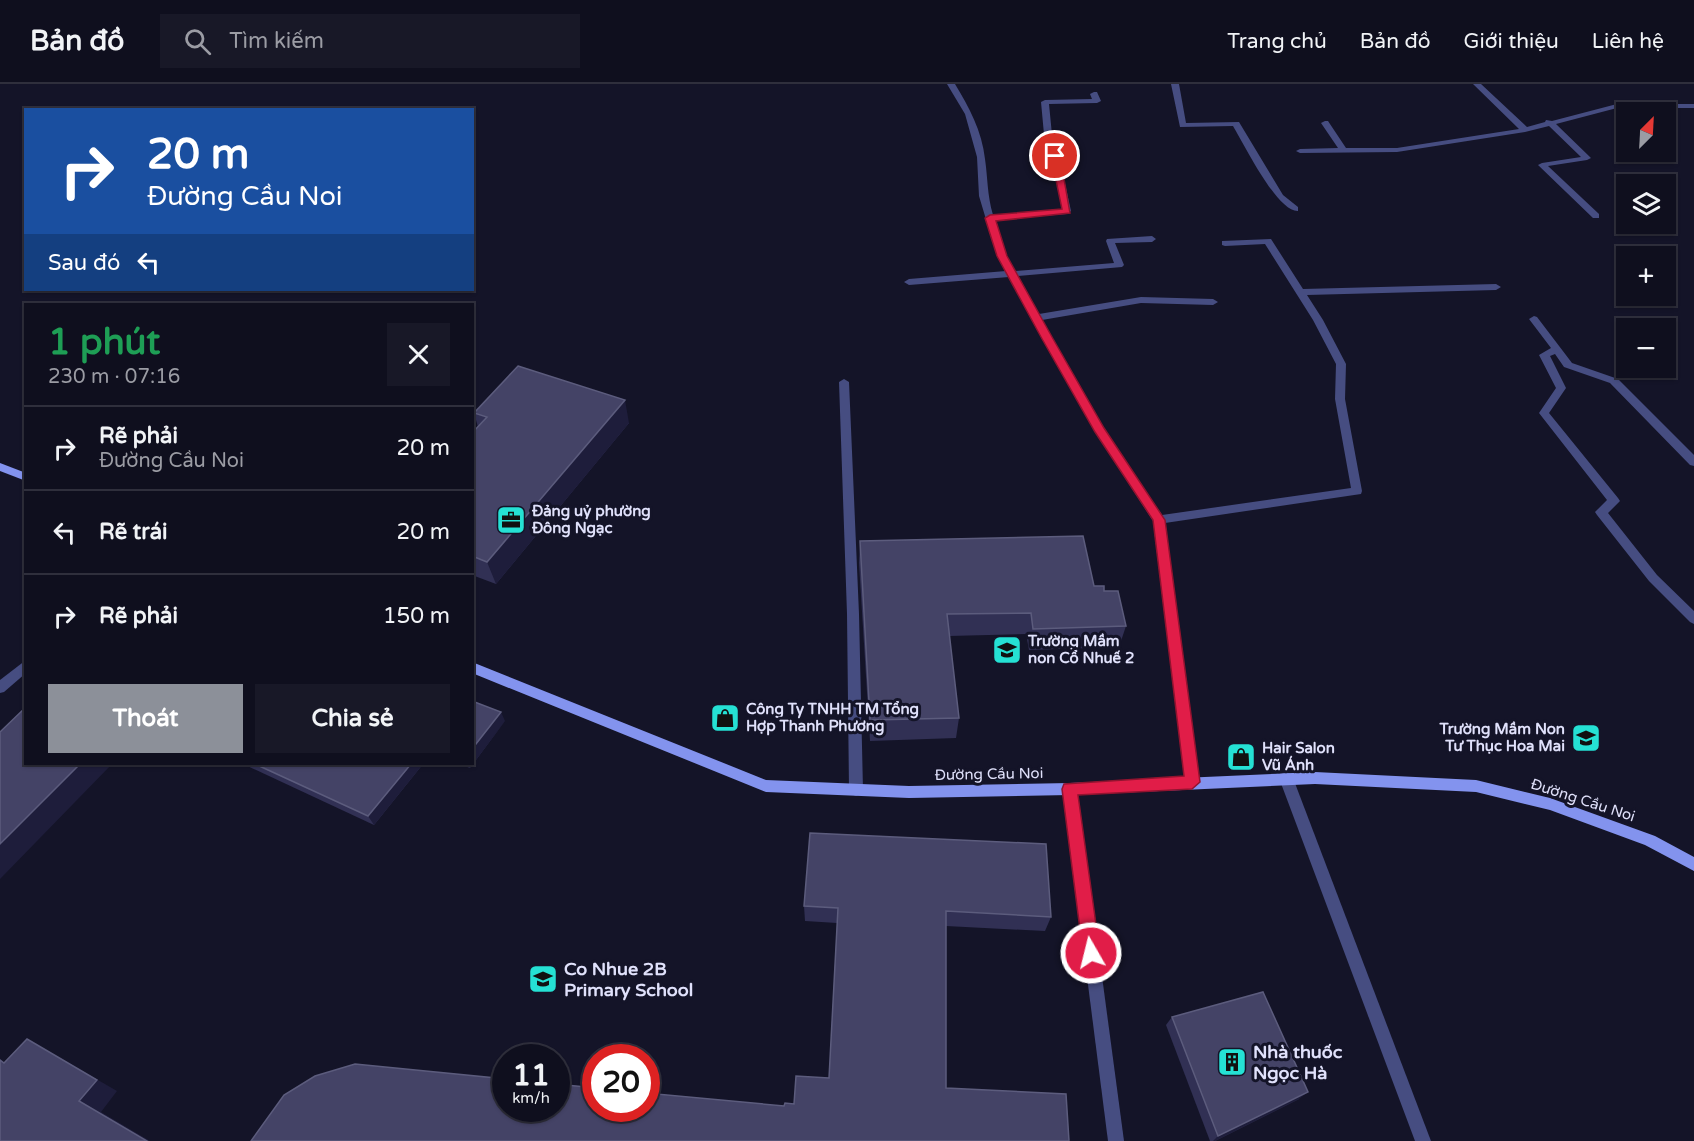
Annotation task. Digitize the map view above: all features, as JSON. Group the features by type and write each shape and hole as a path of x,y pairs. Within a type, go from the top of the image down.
{"street":[{"path":"951,84 969,114 981,157 983,196 1002,256 1099,430 1159,520 1192,782"},
{"path":"1175,84 1183,125 1236,124 1280,197 1295,209"},
{"path":"1478,84 1525,130"},
{"path":"990,218 1067,211 1055,156 1049,145 1045,102 1097,101 1094,94"},
{"path":"1300,151 1397,150 1525,130 1549,122 1634,104 1694,106"},
{"path":"1549,122 1587,158 1542,165 1596,216"},
{"path":"1325,123 1343,150"},
{"path":"909,282 1119,265 1110,241 1152,239"},
{"path":"1159,520 1358,491 1340,399 1341,364 1268,241 1225,243"},
{"path":"1299,292 1496,286"},
{"path":"1036,318 1140,300 1213,302"},
{"path":"1534,319 1568,365 1614,381 1694,462"},
{"path":"1555,350 1544,355 1561,388 1544,413 1614,501 1601,512 1653,578 1694,620"},
{"path":"844,382 853,614 856,789"},
{"path":"0,467 24,476"},
{"path":"0,688 24,667"},
{"name":"Đường Cầu Noi","path":"474,668 766,786 909,792 1070,789 1286,778 1476,786 1550,804 1650,840 1694,864"},
{"path":"1286,778 1423,1141"},
{"path":"1070,789 1116,1141"}],"building":[{"name":"Đảng uỷ phường Đông Ngạc","path":"518,366 625,400 487,562 474,557 474,431 487,417 474,413"},
{"path":"1083,536 1094,586 1104,586 1104,591 1118,591 1126,626 1033,629 1031,613 947,614 959,718 870,720 860,541"},
{"path":"474,702 501,712 474,746"},
{"path":"24,709 24,765 79,765 0,844 0,732"},
{"path":"257,765 410,765 368,816"},
{"path":"810,833 1046,844 1051,917 946,911 946,1088 1066,1094 1069,1141 251,1141 284,1095 315,1076 355,1064 492,1078 492,1122 570,1122 570,1085 582,1087 582,1122 660,1122 660,1094 784,1106 785,1103 794,1104 796,1076 829,1078 838,908 804,906"},
{"name":"Nhà thuốc Ngọc Hà","path":"1263,992 1308,1092 1218,1136 1172,1017"},
{"path":"27,1039 97,1080 79,1101 147,1141 0,1141 0,1060 4,1063"}],"place":[{"name":"Đảng uỷ phường Đông Ngạc","path":"511,520"},
{"name":"Trường Mầm non Cổ Nhuế 2","path":"1007,650"},
{"name":"Công Ty TNHH TM Tổng Hợp Thanh Phương","path":"725,718"},
{"name":"Trường Mầm Non Tư Thục Hoa Mai","path":"1586,738"},
{"name":"Hair Salon Vũ Ánh","path":"1241,757"},
{"name":"Co Nhue 2B Primary School","path":"543,979"},
{"name":"Nhà thuốc Ngọc Hà","path":"1232,1062"}],"route":[{"path":"1055,156 1067,211 990,218 1002,256 1099,430 1159,520 1192,782 1070,789 1091,953"}]}
